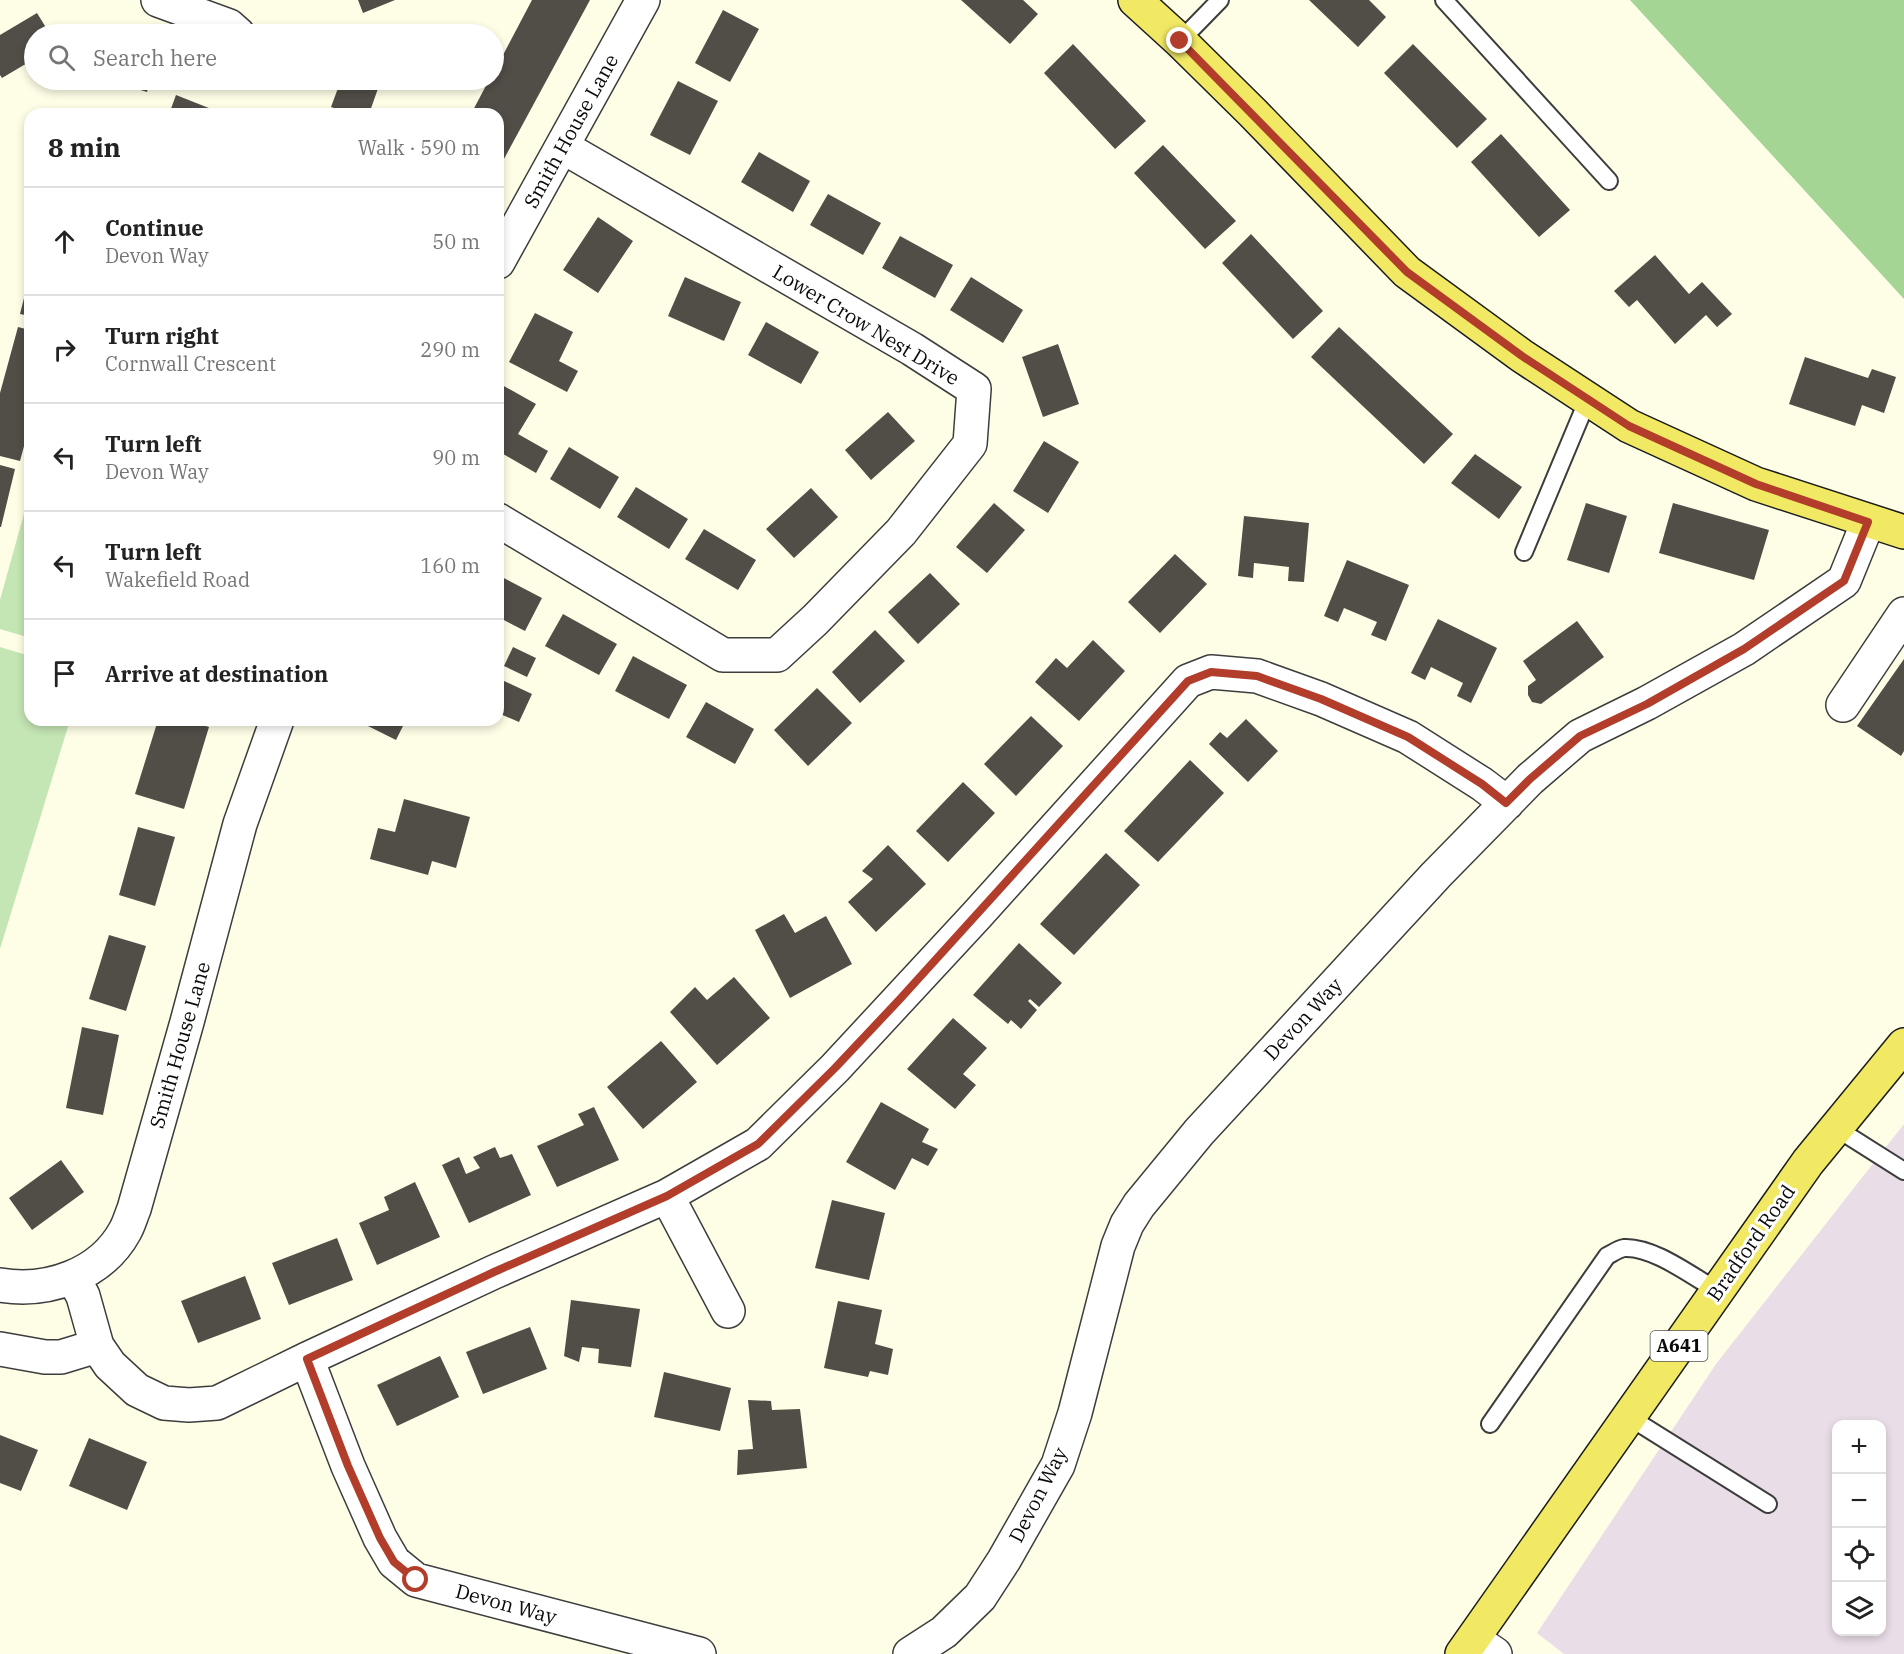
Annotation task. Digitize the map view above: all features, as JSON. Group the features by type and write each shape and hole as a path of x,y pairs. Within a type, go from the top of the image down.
{"main road":[{"path":"1135,0 1180,41 1407,272 1522,356 1629,426 1756,484 1904,532"},
{"name":"Bradford Road","path":"1476,1649 1629,1417 1808,1162 1904,1045"}],"street":[{"path":"158,0 224,24"},
{"name":"Smith House Lane","path":"504,251 643,0"},
{"name":"Lower Crow Nest Drive","path":"504,524 723,655 777,655 815,620 901,532 970,444 974,389 912,349 563,147"},
{"name":"Devon Way","path":"910,1654 945,1632 980,1597 1004,1560 1058,1465 1075,1413 1118,1246 1126,1224 1139,1205 1215,1115 1436,875 1530,779 1580,736 1647,704 1744,649 1844,581 1868,522"},
{"path":"1842,705 1904,614"},
{"path":"73,1277 83,1296 97,1346 110,1365 137,1390 164,1403 189,1405 217,1403 494,1272 667,1196 758,1144 826,1077 954,940 1188,681 1211,672 1257,676 1321,699 1408,737 1482,784 1506,803"},
{"name":"Smith House Lane","path":"0,1285 17,1288 48,1285 73,1277 100,1260 125,1231 134,1209 184,1033 240,824 275,726"},
{"path":"667,1196 728,1311"},
{"path":"0,1349 61,1358 97,1346"},
{"name":"Devon Way","path":"307,1359 348,1466 380,1538 394,1562 416,1580 699,1654"}],"lane":[{"path":"1180,41 1220,0"},
{"path":"1444,0 1609,182"},
{"path":"1524,552 1588,399"},
{"path":"1836,1128 1904,1171"},
{"path":"1491,1424 1607,1256 1622,1248 1640,1249 1665,1260 1718,1291"},
{"path":"1629,1417 1768,1504"}],"shaded area":[{"path":"1904,1124 1904,1654 1564,1654 1537,1633 1716,1364"}],"green space":[{"path":"1630,0 1904,0 1904,299"},
{"path":"24,514 24,636 0,629 0,600"},
{"path":"0,647 24,654 24,726 68,726 0,949"}],"building":[{"path":"358,0 395,0 363,13"},
{"path":"532,0 590,0 504,159 504,108 474,108 484,90 504,90 504,53"},
{"path":"961,0 1023,0 1038,14 1010,44"},
{"path":"1309,0 1369,0 1386,17 1358,47"},
{"path":"723,10 759,29 730,82 695,63"},
{"path":"37,13 44,24 24,24 24,65 2,78 0,75 0,35"},
{"path":"1073,44 1146,121 1115,149 1044,73"},
{"path":"1413,44 1487,119 1457,148 1384,73"},
{"path":"678,81 718,101 690,155 650,135"},
{"path":"337,90 377,90 371,108 331,107"},
{"path":"176,95 209,108 171,108"},
{"path":"1501,134 1570,210 1539,237 1471,162"},
{"path":"1163,145 1236,221 1205,249 1134,173"},
{"path":"759,152 810,181 793,212 741,182"},
{"path":"828,194 881,223 863,255 810,225"},
{"path":"598,217 633,241 598,293 563,270"},
{"path":"1251,234 1323,311 1293,339 1222,263"},
{"path":"900,236 953,265 935,298 882,268"},
{"path":"1655,255 1689,294 1702,282 1732,314 1717,327 1706,315 1675,344 1637,300 1629,307 1614,291"},
{"path":"685,277 741,302 724,341 668,316"},
{"path":"971,277 1023,310 1003,343 950,310"},
{"path":"24,298 24,315 20,314"},
{"path":"535,313 573,332 559,361 578,371 567,392 509,362"},
{"path":"766,322 819,352 801,384 748,355"},
{"path":"18,327 24,328 24,446 20,461 0,456 0,393"},
{"path":"1339,327 1453,434 1424,464 1311,357"},
{"path":"1058,344 1079,404 1043,417 1022,357"},
{"path":"1805,357 1868,378 1872,369 1896,377 1884,413 1862,405 1855,426 1789,404"},
{"path":"504,386 536,404 518,434 548,451 536,473 504,454"},
{"path":"888,412 915,441 871,480 845,450"},
{"path":"1044,441 1079,462 1048,513 1013,491"},
{"path":"569,447 619,477 600,509 550,479"},
{"path":"1475,454 1522,487 1499,519 1451,483"},
{"path":"0,465 15,469 1,527 0,527"},
{"path":"636,487 688,519 669,549 617,517"},
{"path":"811,488 838,517 794,558 766,529"},
{"path":"994,503 1025,530 987,573 956,547"},
{"path":"1586,503 1627,516 1609,573 1567,560"},
{"path":"1673,503 1769,530 1754,580 1659,553"},
{"path":"1244,516 1309,523 1304,582 1288,581 1289,567 1254,563 1253,578 1238,576"},
{"path":"704,529 756,560 738,590 685,559"},
{"path":"1175,554 1207,584 1160,633 1128,602"},
{"path":"1347,560 1409,585 1386,641 1371,635 1377,622 1344,608 1338,622 1324,616"},
{"path":"930,573 960,604 918,644 888,612"},
{"path":"504,578 542,598 525,631 504,620"},
{"path":"563,614 617,644 599,675 545,646"},
{"path":"1438,619 1497,648 1471,703 1457,696 1463,683 1431,667 1425,680 1411,673"},
{"path":"1577,621 1604,657 1541,704 1532,702 1528,695 1528,686 1536,680 1523,661"},
{"path":"875,630 905,661 860,703 832,672"},
{"path":"1093,640 1125,671 1079,721 1035,682 1056,658 1067,668"},
{"path":"513,647 536,658 527,677 504,666"},
{"path":"633,656 687,685 669,719 615,691"},
{"path":"1904,659 1904,751 1901,756 1857,726"},
{"path":"504,681 532,694 519,722 504,716"},
{"path":"817,688 852,723 808,766 774,730"},
{"path":"706,702 754,729 735,764 686,737"},
{"path":"1031,716 1063,746 1016,796 984,764"},
{"path":"1246,719 1278,751 1248,782 1209,744 1220,732 1227,738"},
{"path":"156,726 209,727 184,809 135,794"},
{"path":"368,726 403,726 396,740"},
{"path":"1190,760 1224,793 1158,862 1124,831"},
{"path":"963,782 995,813 948,862 916,831"},
{"path":"404,799 470,817 456,868 432,861 428,875 370,859 378,828 395,832"},
{"path":"138,827 175,837 155,906 119,895"},
{"path":"888,845 926,884 876,932 848,902 873,879 862,871"},
{"path":"1106,853 1140,885 1074,955 1040,924"},
{"path":"784,914 795,933 826,916 852,964 790,998 755,930"},
{"path":"109,935 146,946 126,1011 89,999"},
{"path":"1019,943 1062,983 1039,1007 1030,999 1028,1001 1037,1010 1021,1029 1011,1020 1008,1024 973,995"},
{"path":"734,977 770,1018 717,1065 670,1012 695,987 707,1000"},
{"path":"953,1018 987,1048 963,1074 976,1085 955,1109 907,1069"},
{"path":"82,1027 119,1035 103,1115 66,1108"},
{"path":"661,1041 697,1082 643,1129 607,1087"},
{"path":"881,1102 929,1129 922,1142 938,1149 928,1166 912,1158 895,1190 846,1162"},
{"path":"594,1107 619,1160 557,1187 537,1146 584,1125 578,1114"},
{"path":"495,1147 500,1158 512,1154 531,1195 469,1223 442,1165 459,1157 466,1174 480,1168 473,1157"},
{"path":"61,1160 84,1192 32,1230 9,1198"},
{"path":"415,1182 440,1237 377,1265 359,1223 389,1210 384,1197"},
{"path":"832,1200 885,1213 869,1280 815,1268"},
{"path":"337,1238 353,1280 289,1305 272,1263"},
{"path":"245,1276 261,1319 198,1343 181,1301"},
{"path":"571,1300 640,1309 631,1367 598,1363 599,1349 582,1347 579,1362 564,1356"},
{"path":"838,1301 882,1310 875,1344 893,1349 888,1375 870,1371 868,1377 824,1368"},
{"path":"530,1327 547,1369 483,1394 466,1352"},
{"path":"440,1356 459,1397 397,1426 377,1385"},
{"path":"664,1372 731,1388 720,1431 654,1417"},
{"path":"748,1400 771,1401 772,1410 800,1409 807,1468 737,1475 738,1450 753,1449"},
{"path":"0,1435 38,1450 21,1491 0,1483"},
{"path":"89,1438 147,1462 127,1510 69,1486"}],"route":[{"path":"416,1580 394,1562 380,1538 348,1466 307,1359 494,1272 667,1196 758,1144 835,1068 900,999 1188,681 1211,672 1257,676 1321,699 1408,737 1482,784 1506,803 1580,736 1647,704 1744,649 1844,581 1868,522 1756,484 1629,426 1522,356 1407,272 1180,41"}]}
